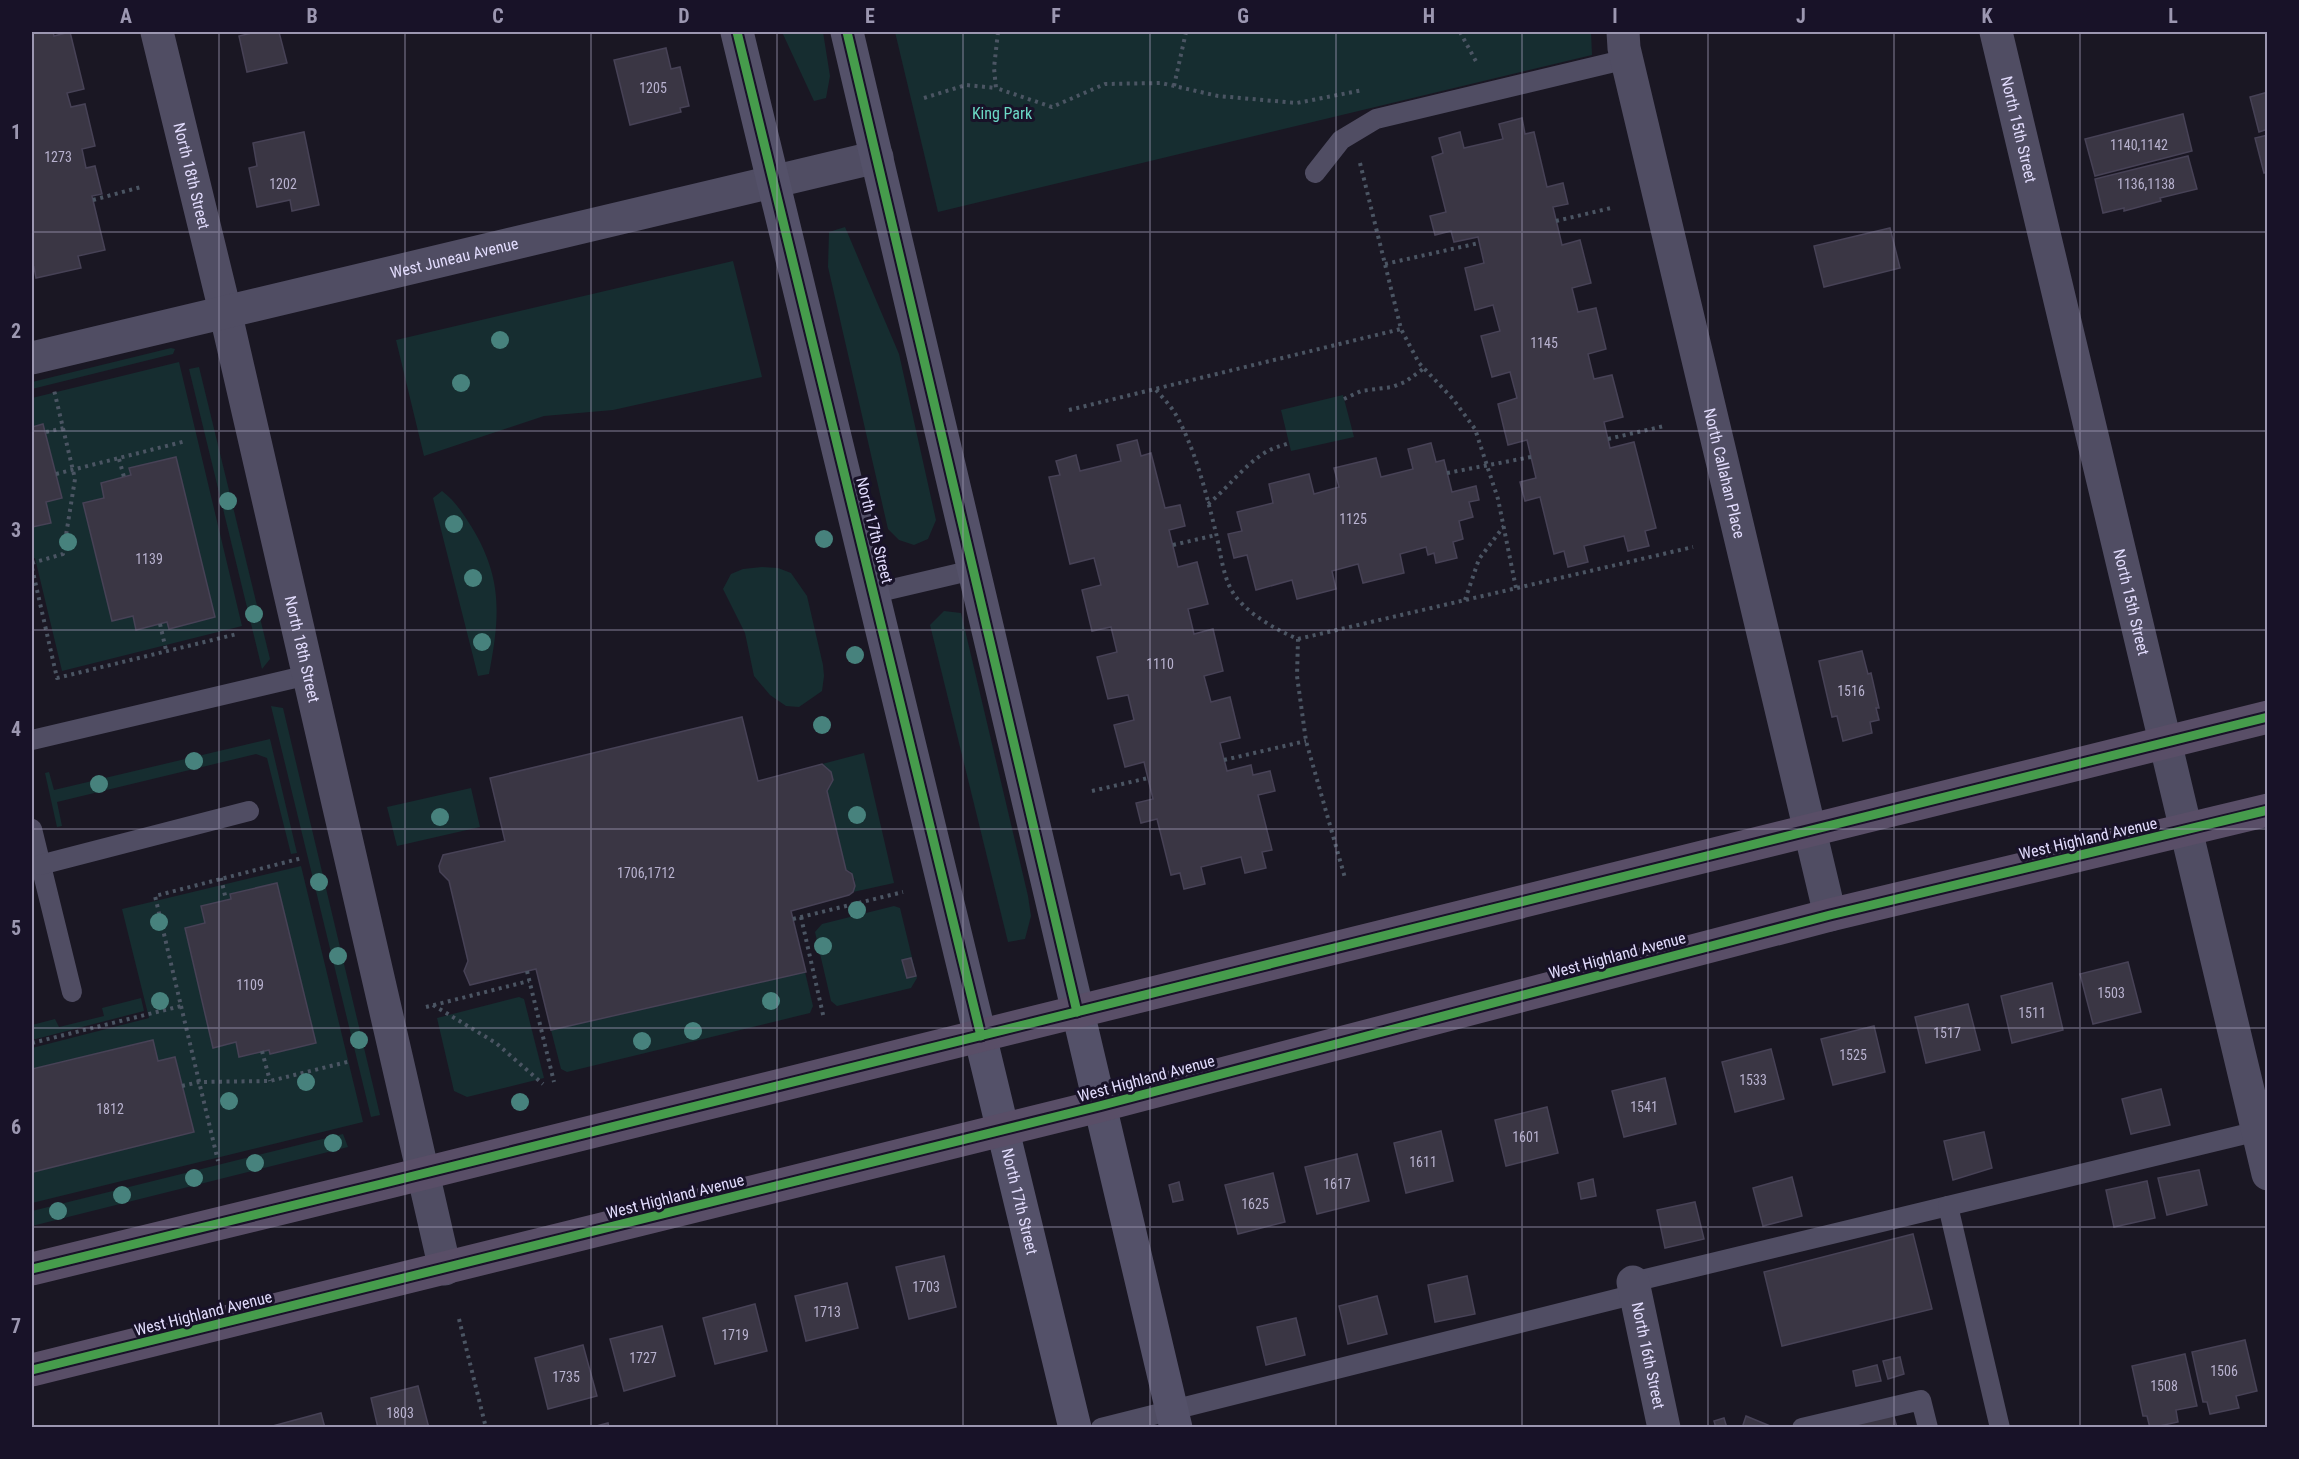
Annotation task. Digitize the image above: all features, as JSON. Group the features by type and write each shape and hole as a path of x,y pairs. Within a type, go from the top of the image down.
{"main road":[{"name":"North 17th Street","path":"737,32 875,593 1075,1428"},
{"path":"847,32 1174,1419"},
{"path":"32,1269 2268,717"},
{"name":"West Highland Avenue","path":"32,1370 1099,1106 1830,915 2268,810"}],"street":[{"name":"North 18th Street","path":"157,32 225,311 445,1269"},
{"name":"North 15th Street","path":"1996,32 2268,1174"},
{"name":"North Callahan Place","path":"1625,45 1830,915"},
{"name":"West Juneau Avenue","path":"32,358 877,157"},
{"name":"North 16th Street","path":"1635,1288 1664,1428"}],"lane":[{"path":"1315,173 1341,140 1376,119 1625,45"},
{"path":"875,593 973,570"},
{"path":"32,740 308,675"},
{"path":"40,865 249,811"},
{"path":"32,829 72,992"},
{"path":"1101,1428 1174,1419 1635,1288 1948,1206 2258,1131"},
{"path":"1948,1206 2000,1428"},
{"path":"1802,1428 1921,1400 1928,1428"}],"path":[{"path":"996,88 994,68 998,32"},
{"path":"1174,86 1186,32"},
{"path":"1460,32 1478,65"},
{"path":"1466,68 1487,62"},
{"path":"924,98 966,85 996,88 1052,107 1105,84 1161,83 1218,96 1297,103 1364,90"},
{"path":"1358,153 1401,329 1423,369 1453,399 1475,429 1488,464 1504,525 1516,588"},
{"path":"93,200 141,187"},
{"path":"1556,221 1611,208"},
{"path":"1385,264 1479,243"},
{"path":"1069,410 1401,329"},
{"path":"1344,399 1361,391 1392,387 1405,382 1423,369"},
{"path":"32,563 63,554 75,479 54,388"},
{"path":"1156,390 1175,414 1191,449 1232,591 1251,611 1280,632 1298,639 1693,546"},
{"path":"1608,439 1664,426"},
{"path":"46,432 64,428"},
{"path":"56,474 186,441"},
{"path":"1208,504 1250,464 1267,452 1289,443"},
{"path":"1447,473 1531,457"},
{"path":"119,459 124,477"},
{"path":"1465,600 1479,560 1504,525"},
{"path":"1173,545 1216,535"},
{"path":"32,568 57,678 237,634"},
{"path":"160,624 166,650"},
{"path":"1298,639 1297,676 1306,741 1345,878"},
{"path":"1224,760 1306,741"},
{"path":"1092,791 1148,778"},
{"path":"218,1161 155,896 302,858"},
{"path":"221,878 226,900"},
{"path":"793,919 903,892"},
{"path":"801,917 824,1019"},
{"path":"527,971 554,1082"},
{"path":"426,1007 529,981"},
{"path":"433,1005 496,1043 543,1084"},
{"path":"32,1043 181,1006"},
{"path":"262,1052 270,1081"},
{"path":"182,1086 199,1082 270,1081 351,1061"},
{"path":"459,1319 486,1428"}],"green space":[{"path":"782,32 823,32 830,76 826,98 814,101"},
{"name":"King Park","path":"895,32 1591,32 1592,55 938,212"},
{"path":"845,227 899,354 936,520 928,539 914,545 899,540 888,529 828,267 829,232"},
{"path":"733,261 762,377 613,410 544,416 424,456 396,340"},
{"path":"171,348 175,349 173,354 32,389 32,382"},
{"path":"179,362 242,626 62,671 35,558 32,559 32,527 51,523 46,502 62,497 43,424 32,427 32,398","holes":["176,457 215,617 167,622 136,629 133,616 112,621 83,503 104,498 101,483 131,475 129,468"]},
{"path":"199,367 270,659 262,669 189,369"},
{"path":"1343,395 1354,437 1291,451 1281,410"},
{"path":"442,491 455,503 471,526 489,563 494,580 497,615 489,674 478,676 433,498"},
{"path":"778,568 791,573 807,596 824,676 822,691 799,707 786,706 770,695 754,676 745,633 723,589 731,574 743,569"},
{"path":"944,611 961,613 1028,896 1031,916 1025,939 1008,942 930,625"},
{"path":"271,706 283,708 380,1115 371,1117"},
{"path":"270,739 297,853 291,854 267,758 256,754 57,802 62,826 57,827 45,773 49,772 54,790"},
{"path":"864,753 894,883 853,892 855,880 850,871 846,870 827,791 831,776 829,769 822,764"},
{"path":"471,788 480,827 397,846 387,807"},
{"path":"301,866 363,1122 32,1203 32,1164 34,1172 194,1132 175,1057 158,1061 152,1040 32,1069 32,1048 149,1018 122,909","holes":["277,883 316,1043 271,1054 269,1050 239,1057 236,1042 213,1048 185,929 205,923 201,906 231,899 230,894"]},
{"path":"894,906 900,908 917,978 911,988 837,1006 831,1001 815,932 822,924"},
{"path":"805,972 813,1006 810,1013 567,1072 561,1069 551,1030"},
{"path":"519,997 524,999 544,1078 467,1097 454,1091 437,1018"},
{"path":"141,998 144,1011 32,1040 32,1025 55,1019 59,1027 104,1016 102,1008"},
{"path":"343,1134 348,1147 32,1226 32,1211"}],"building":[{"path":"32,32 53,32 54,36 70,32 84,89 67,93 71,107 85,104 95,146 82,149 86,168 95,166 102,194 92,196 105,250 78,256 81,268 36,278 34,267 32,268"},
{"path":"256,32 279,32 287,63 247,72 239,36"},
{"path":"666,48 671,69 680,67 689,106 680,108 681,112 630,125 614,60"},
{"path":"2268,92 2268,129 2259,132 2250,97"},
{"path":"2183,114 2192,151 2095,176 2085,139"},
{"path":"1522,118 1525,134 1534,132 1547,187 1563,183 1568,204 1553,207 1562,245 1580,240 1591,283 1572,288 1578,312 1596,308 1606,349 1588,354 1594,379 1612,375 1623,417 1604,422 1610,448 1634,442 1656,528 1645,531 1649,546 1628,551 1624,536 1584,546 1588,562 1568,567 1564,551 1554,554 1540,497 1525,501 1520,482 1536,478 1527,440 1508,445 1498,404 1517,398 1510,372 1492,377 1481,336 1500,331 1493,305 1475,310 1465,268 1484,263 1478,237 1454,242 1451,231 1435,235 1430,216 1446,212 1432,157 1443,153 1439,138 1460,132 1464,148 1503,139 1499,124"},
{"path":"304,132 319,205 292,211 290,200 257,207 249,168 257,166 253,143"},
{"path":"2268,135 2268,172 2264,173 2255,138"},
{"path":"2188,156 2197,189 2160,198 2161,201 2124,211 2124,208 2103,213 2095,179"},
{"path":"1890,228 1900,268 1824,287 1814,246"},
{"path":"43,424 62,498 46,502 51,523 32,527 32,427"},
{"path":"1137,440 1141,456 1151,453 1165,508 1180,505 1185,526 1169,530 1178,567 1197,562 1208,604 1188,609 1194,634 1213,629 1223,671 1204,676 1211,702 1230,697 1240,738 1220,743 1227,771 1251,765 1253,775 1270,771 1275,791 1258,795 1272,850 1262,852 1266,868 1245,873 1241,857 1201,867 1205,884 1184,889 1180,873 1171,875 1157,819 1141,823 1136,803 1153,799 1144,762 1125,767 1114,725 1134,720 1128,695 1108,699 1097,657 1117,652 1111,627 1092,631 1082,590 1101,585 1094,558 1070,564 1049,477 1060,475 1056,461 1076,455 1080,471 1121,461 1117,445"},
{"path":"1431,443 1436,462 1444,460 1452,492 1476,486 1479,500 1469,502 1473,517 1459,521 1463,539 1453,542 1457,558 1436,563 1434,553 1428,555 1426,547 1400,554 1404,573 1363,583 1358,564 1332,571 1336,589 1297,599 1292,580 1256,590 1247,555 1234,558 1228,534 1242,531 1237,512 1273,503 1269,484 1309,474 1314,494 1339,487 1334,468 1376,458 1381,477 1413,469 1408,449"},
{"path":"176,457 215,617 169,629 167,622 136,630 133,616 112,621 83,503 104,498 101,483 131,475 129,468"},
{"path":"1862,651 1868,674 1871,673 1879,708 1876,708 1879,720 1870,722 1872,733 1843,741 1837,716 1832,717 1819,661"},
{"path":"742,717 758,781 822,764 831,772 833,780 827,791 846,870 852,874 855,886 849,895 791,911 806,972 551,1030 536,969 470,985 464,971 468,961 449,881 440,872 439,866 443,855 505,841 490,778"},
{"path":"277,883 316,1043 270,1054 269,1050 239,1057 236,1042 213,1048 185,928 205,923 201,906 231,899 230,894"},
{"path":"911,958 916,976 907,978 902,960"},
{"path":"2128,962 2141,1012 2093,1024 2080,974"},
{"path":"2052,983 2063,1030 2012,1043 2001,996"},
{"path":"1968,1004 1980,1050 1926,1063 1915,1017"},
{"path":"1874,1026 1885,1072 1833,1085 1821,1039"},
{"path":"153,1040 158,1061 175,1057 194,1132 33,1172 32,1069"},
{"path":"1771,1049 1784,1099 1735,1112 1722,1062"},
{"path":"1665,1078 1676,1124 1624,1137 1612,1091"},
{"path":"2161,1089 2170,1125 2131,1134 2122,1099"},
{"path":"1547,1107 1558,1153 1506,1166 1495,1120"},
{"path":"1441,1131 1453,1181 1406,1193 1394,1143"},
{"path":"1984,1132 1992,1168 1953,1180 1944,1141"},
{"path":"1357,1154 1369,1201 1317,1214 1305,1167"},
{"path":"2199,1170 2207,1205 2167,1215 2158,1178"},
{"path":"1273,1173 1285,1222 1238,1234 1225,1185"},
{"path":"1792,1177 1802,1216 1763,1226 1753,1188"},
{"path":"1593,1179 1596,1196 1581,1199 1578,1183"},
{"path":"2147,1181 2155,1218 2114,1227 2106,1190"},
{"path":"1179,1182 1183,1200 1173,1202 1169,1185"},
{"path":"1695,1202 1704,1239 1665,1248 1657,1210"},
{"path":"1913,1234 1932,1309 1782,1346 1764,1272"},
{"path":"944,1256 956,1307 909,1319 896,1267"},
{"path":"1467,1276 1475,1314 1435,1322 1428,1285"},
{"path":"847,1283 858,1328 806,1341 795,1296"},
{"path":"1377,1296 1387,1334 1348,1344 1339,1306"},
{"path":"755,1304 767,1351 715,1364 703,1318"},
{"path":"1296,1318 1305,1355 1266,1365 1257,1327"},
{"path":"662,1326 675,1376 624,1391 610,1339"},
{"path":"2245,1340 2257,1391 2236,1396 2239,1408 2210,1414 2207,1402 2203,1402 2192,1352"},
{"path":"583,1345 597,1396 548,1409 535,1358"},
{"path":"2185,1354 2197,1406 2176,1410 2178,1422 2150,1428 2147,1416 2143,1416 2132,1366"},
{"path":"1900,1357 1904,1374 1888,1379 1883,1361"},
{"path":"1877,1365 1881,1381 1856,1386 1853,1371"},
{"path":"418,1386 429,1428 378,1428 371,1398"},
{"path":"321,1413 325,1428 269,1427"},
{"path":"1893,1413 1897,1428 1835,1428"},
{"path":"1746,1416 1775,1428 1742,1428"},
{"path":"1724,1418 1727,1428 1716,1428 1714,1421"},
{"path":"608,1423 609,1428 596,1428 596,1426"}],"cycle path":[{"path":"737,32 981,1036"},
{"path":"847,32 1077,1012"},
{"path":"32,1269 2268,717"},
{"path":"32,1370 1099,1106 1830,915 2268,810"}]}
